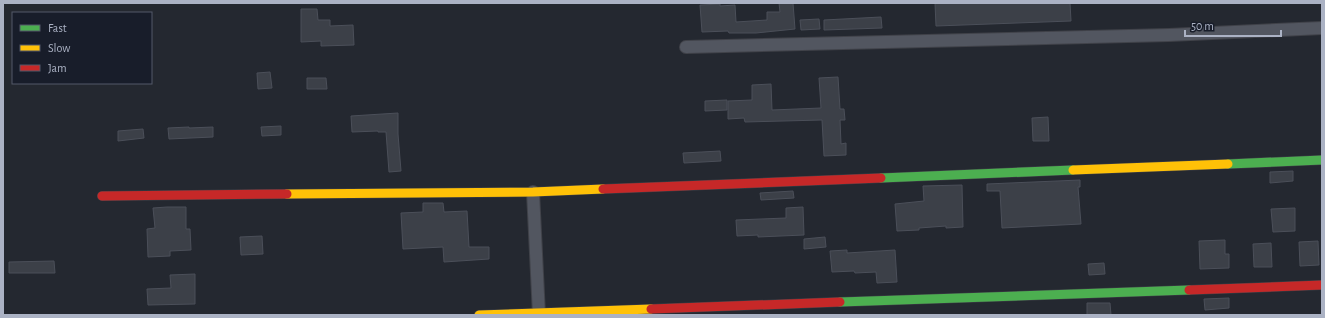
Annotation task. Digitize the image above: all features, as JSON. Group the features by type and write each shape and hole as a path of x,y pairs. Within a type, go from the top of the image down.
{"street":[{"path":"686,47 1169,35 1322,28"},
{"path":"102,196 532,192 1322,160"},
{"path":"532,192 539,314"},
{"path":"479,315 1322,285"}],"building":[{"path":"779,3 793,3 795,29 756,33 729,33 728,31 702,32 700,5 735,5 736,22 767,20 767,12 780,12"},
{"path":"935,3 1070,3 1071,21 936,26"},
{"path":"301,9 317,9 318,20 330,20 330,26 353,25 354,45 321,46 321,41 301,42"},
{"path":"881,17 882,28 824,30 824,20"},
{"path":"819,19 820,29 801,30 800,20"},
{"path":"270,72 272,88 258,89 257,73"},
{"path":"838,77 840,109 844,109 845,120 840,120 841,144 846,143 846,155 824,156 822,120 745,122 744,118 728,119 728,101 752,100 752,85 771,84 772,110 821,108 819,78"},
{"path":"307,78 326,78 327,89 307,89"},
{"path":"727,100 727,110 705,111 705,101"},
{"path":"398,113 401,171 389,172 386,132 352,132 351,116"},
{"path":"1048,117 1049,141 1033,141 1032,118"},
{"path":"281,126 281,135 262,136 261,127"},
{"path":"213,127 213,137 169,139 168,128"},
{"path":"143,129 144,138 118,141 118,131"},
{"path":"720,151 721,161 684,163 683,153"},
{"path":"1293,171 1293,181 1270,183 1270,172"},
{"path":"1080,180 1080,187 1078,187 1081,224 1002,228 1000,191 987,191 987,184"},
{"path":"962,185 963,227 946,228 946,226 919,228 919,230 897,231 895,204 924,201 923,186"},
{"path":"793,191 794,198 761,200 760,193"},
{"path":"423,203 443,203 444,212 467,211 469,247 489,247 489,259 444,262 443,247 403,249 401,213 423,212"},
{"path":"186,207 186,229 190,229 191,250 170,251 170,256 148,257 147,229 155,228 153,208"},
{"path":"803,207 804,235 758,237 758,235 737,236 736,220 786,218 786,208"},
{"path":"1295,208 1295,231 1273,232 1271,209"},
{"path":"262,236 263,254 241,255 240,237"},
{"path":"825,237 826,247 804,249 804,239"},
{"path":"1225,240 1225,254 1229,254 1229,268 1200,269 1199,241"},
{"path":"1318,241 1319,265 1300,266 1299,242"},
{"path":"1271,243 1272,267 1254,267 1253,244"},
{"path":"847,250 847,253 895,250 897,282 877,283 876,272 832,272 830,251"},
{"path":"54,261 55,273 9,273 9,262"},
{"path":"1104,263 1105,274 1089,275 1088,264"},
{"path":"195,274 195,304 148,305 147,289 171,288 170,275"},
{"path":"1229,298 1229,308 1205,310 1204,299"},
{"path":"1087,303 1110,303 1111,315 1087,315"}],"traffic: fast":[{"path":"1228,164 1322,160"},
{"path":"881,178 1073,170"},
{"path":"840,302 1189,290"}],"traffic: slow":[{"path":"1073,170 1228,164"},
{"path":"287,194 533,192 603,189"},
{"path":"479,315 651,309"}],"traffic: jam":[{"path":"603,189 881,178"},
{"path":"102,196 287,194"},
{"path":"1189,290 1322,285"},
{"path":"651,309 840,302"}]}
